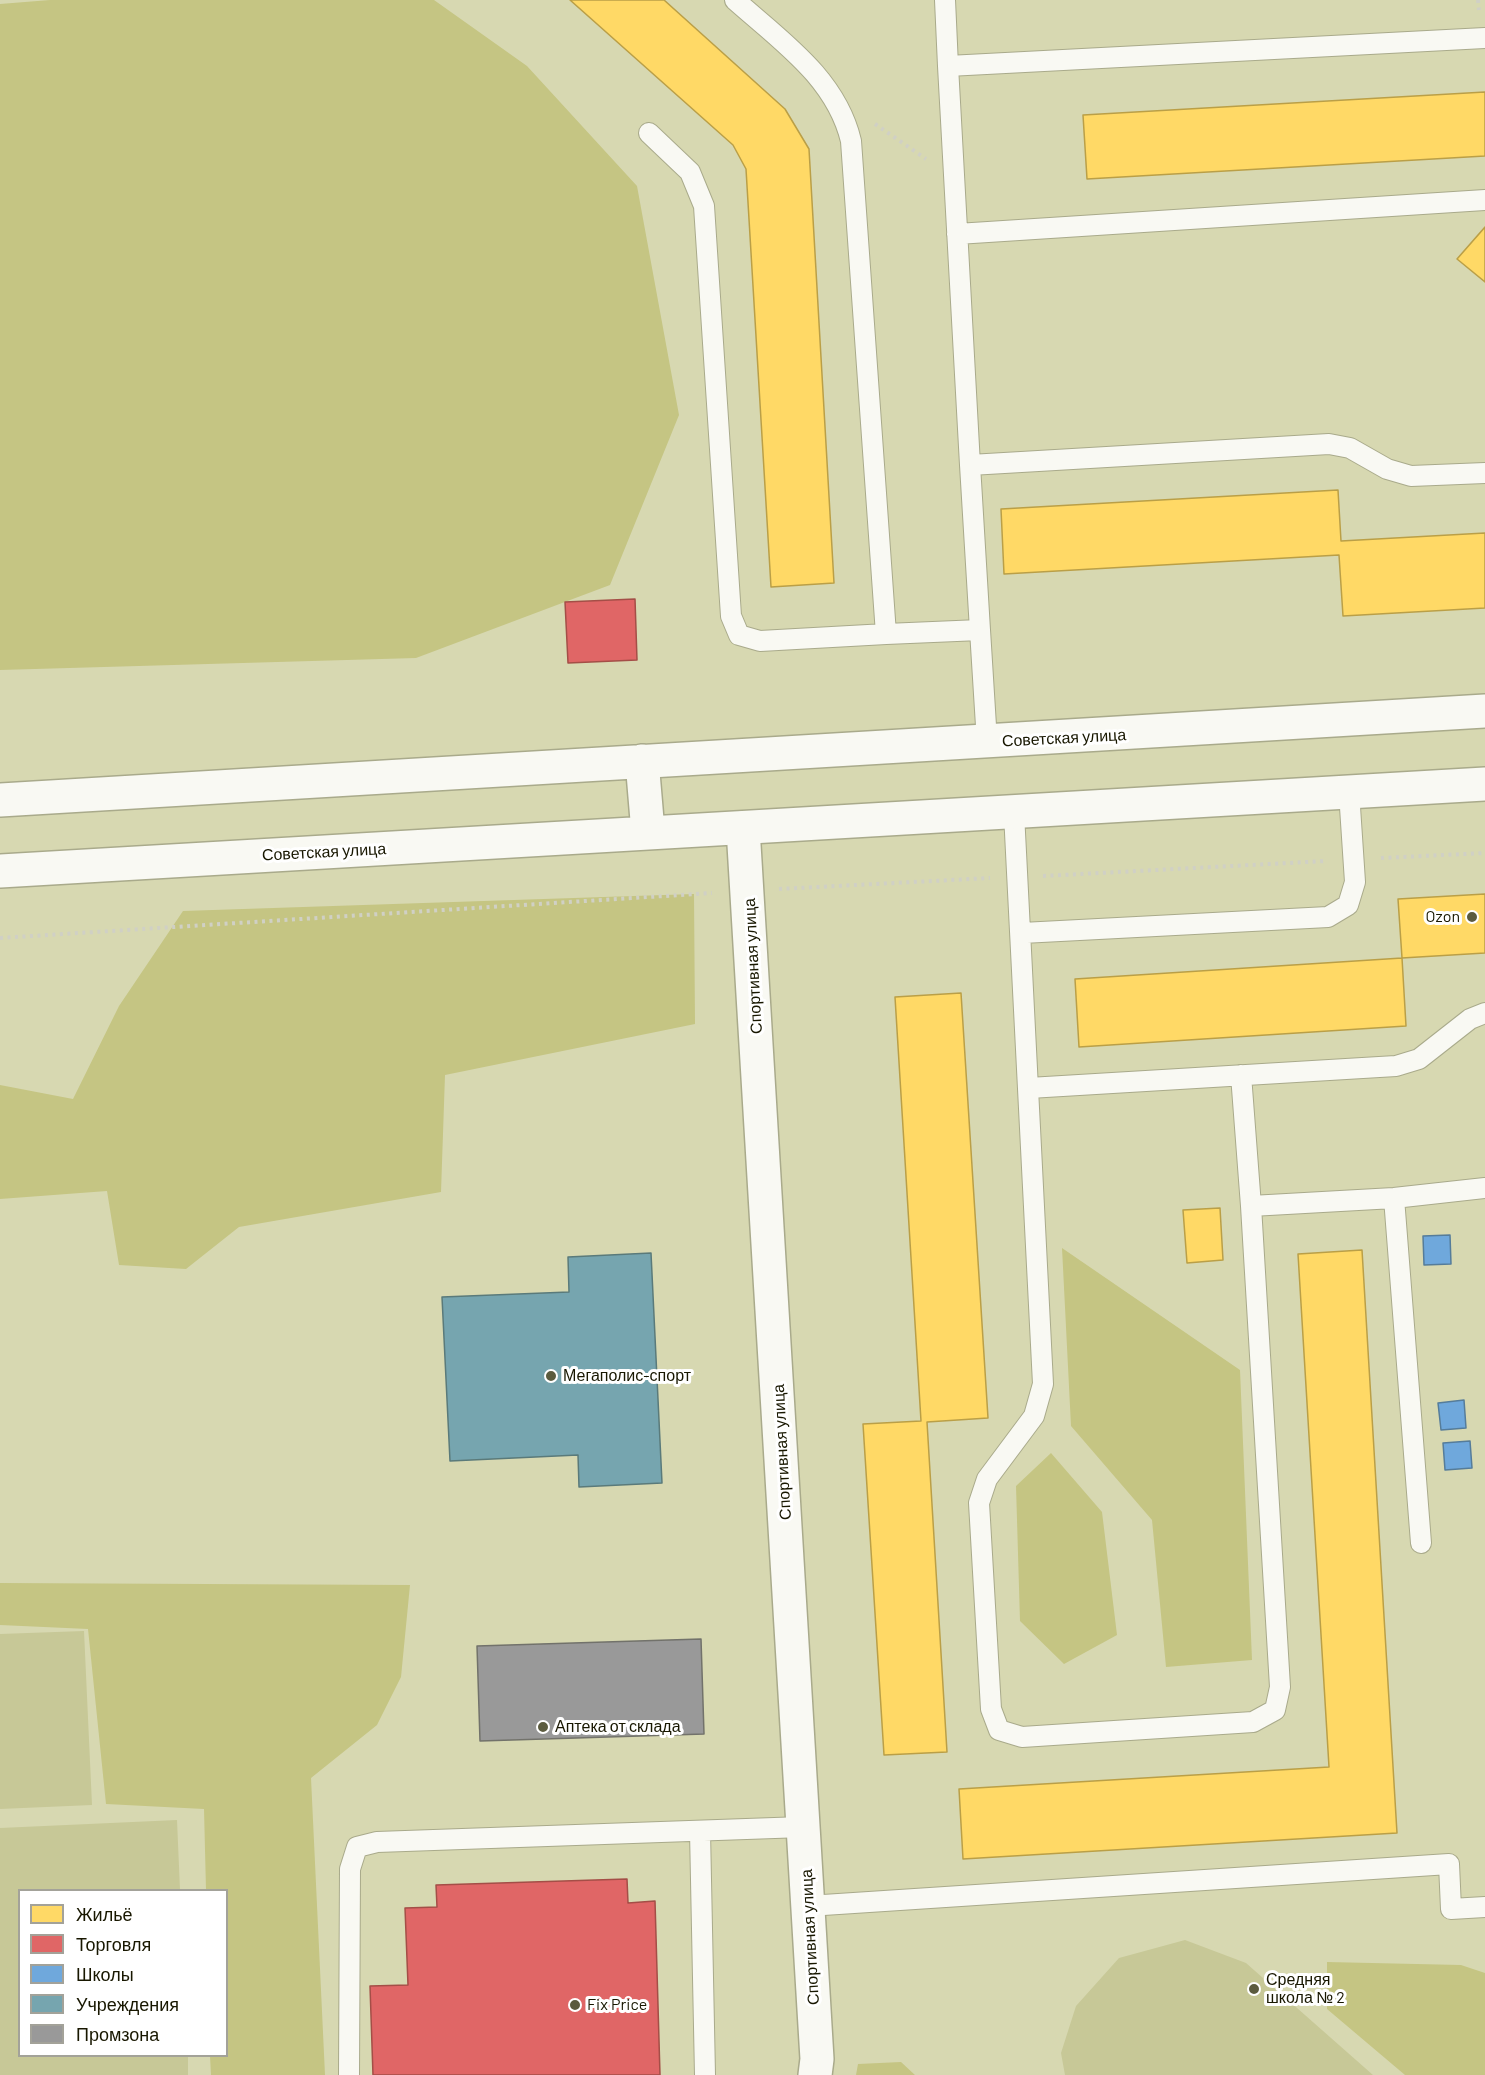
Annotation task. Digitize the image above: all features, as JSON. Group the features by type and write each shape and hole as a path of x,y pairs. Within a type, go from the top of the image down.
{"street":[{"name":"Советская улица","path":"0,800 1485,711"},
{"path":"642,761 648,832"},
{"name":"Советская улица","path":"0,871 648,832 1014,813 1485,783"},
{"name":"Спортивная улица","path":"743,828 817,2059 815,2075"}],"lane":[{"path":"735,0 815,72 833,94 845,117 851,141 886,634"},
{"path":"945,0 987,742"},
{"path":"948,66 1485,38"},
{"path":"649,133 690,172 704,206 731,616 739,635 760,641 980,630"},
{"path":"957,234 1485,200"},
{"path":"970,465 1329,444 1350,448 1387,469 1411,476 1485,473"},
{"path":"1022,933 1328,916 1348,905 1355,882 1349,792"},
{"path":"1014,813 1022,933 1043,1384 1034,1416 987,1479 979,1503 991,1709 999,1730 1022,1737 1253,1722 1275,1710 1280,1687 1241,1075"},
{"path":"1029,1088 1396,1066 1419,1059 1470,1019 1485,1013"},
{"path":"1251,1206 1394,1198 1485,1188"},
{"path":"1394,1198 1421,1543"},
{"path":"349,2075 350,1869 357,1847 377,1842 803,1827"},
{"path":"700,1831 705,2075"},
{"path":"808,1906 1449,1864 1451,1909 1485,1907"}],"path":[{"path":"833,94 954,180"}],"green space":[{"path":"84,1631 92,1805 0,1809 0,1634"},
{"path":"177,1820 180,1889 18,1889 18,2057 188,2057 188,2075 0,2075 0,1828"},
{"path":"1185,1940 1246,1963 1373,2075 1065,2075 1061,2053 1076,2006 1119,1958"}],"shaded area":[{"path":"50,0 434,0 527,66 637,186 679,415 610,585 416,658 0,670 0,4"},
{"path":"694,894 695,1024 445,1075 441,1192 239,1227 186,1269 119,1265 107,1191 0,1199 0,1085 73,1099 119,1006 183,911"},
{"path":"1062,1248 1240,1370 1252,1660 1166,1667 1152,1520 1071,1426"},
{"path":"1051,1453 1102,1512 1117,1635 1064,1664 1020,1621 1016,1486"},
{"path":"0,1583 410,1585 401,1677 377,1725 311,1778 325,2075 211,2075 210,2057 228,2057 228,1889 206,1889 204,1809 106,1804 88,1629 0,1625"},
{"path":"1327,1962 1461,1965 1485,1973 1485,2075 1405,2075 1327,2009"},
{"path":"901,2062 915,2075 856,2075 858,2064"}],"building: Жильё":[{"path":"570,0 664,0 785,109 809,149 834,583 771,587 746,169 733,145"},
{"path":"1485,92 1485,156 1087,179 1083,115"},
{"path":"1485,227 1485,282 1457,259"},
{"path":"1338,490 1341,541 1485,533 1485,608 1343,616 1339,555 1004,574 1001,509"},
{"path":"1485,894 1485,953 1402,958 1398,899"},
{"path":"1402,958 1406,1026 1079,1047 1075,979"},
{"path":"961,993 988,1418 927,1422 947,1752 884,1755 863,1424 921,1421 895,997"},
{"path":"1220,1208 1223,1260 1187,1263 1183,1210"},
{"path":"1362,1250 1397,1833 963,1859 959,1789 1329,1767 1298,1254"}],"building: Торговля":[{"path":"635,599 637,660 568,663 565,602"},
{"path":"627,1879 628,1903 655,1901 660,2075 373,2075 370,1986 408,1985 405,1908 437,1907 436,1885"}],"building: Школы":[{"path":"1450,1235 1451,1264 1424,1265 1423,1236"},
{"path":"1464,1400 1466,1428 1441,1430 1438,1403"},
{"path":"1470,1441 1472,1468 1445,1470 1443,1443"}],"building: Учреждения":[{"name":"Мегаполис-спорт","path":"651,1253 662,1483 579,1487 578,1455 450,1461 442,1297 569,1292 568,1257"}],"building: Промзона":[{"path":"701,1639 704,1734 480,1741 477,1646"}],"place":[{"name":"Ozon","path":"1472,917"},
{"name":"Мегаполис-спорт","path":"551,1376"},
{"name":"Аптека от склада","path":"543,1727"},
{"name":"Средняя школа № 2","path":"1254,1989"},
{"name":"Fix Price","path":"575,2005"}]}
